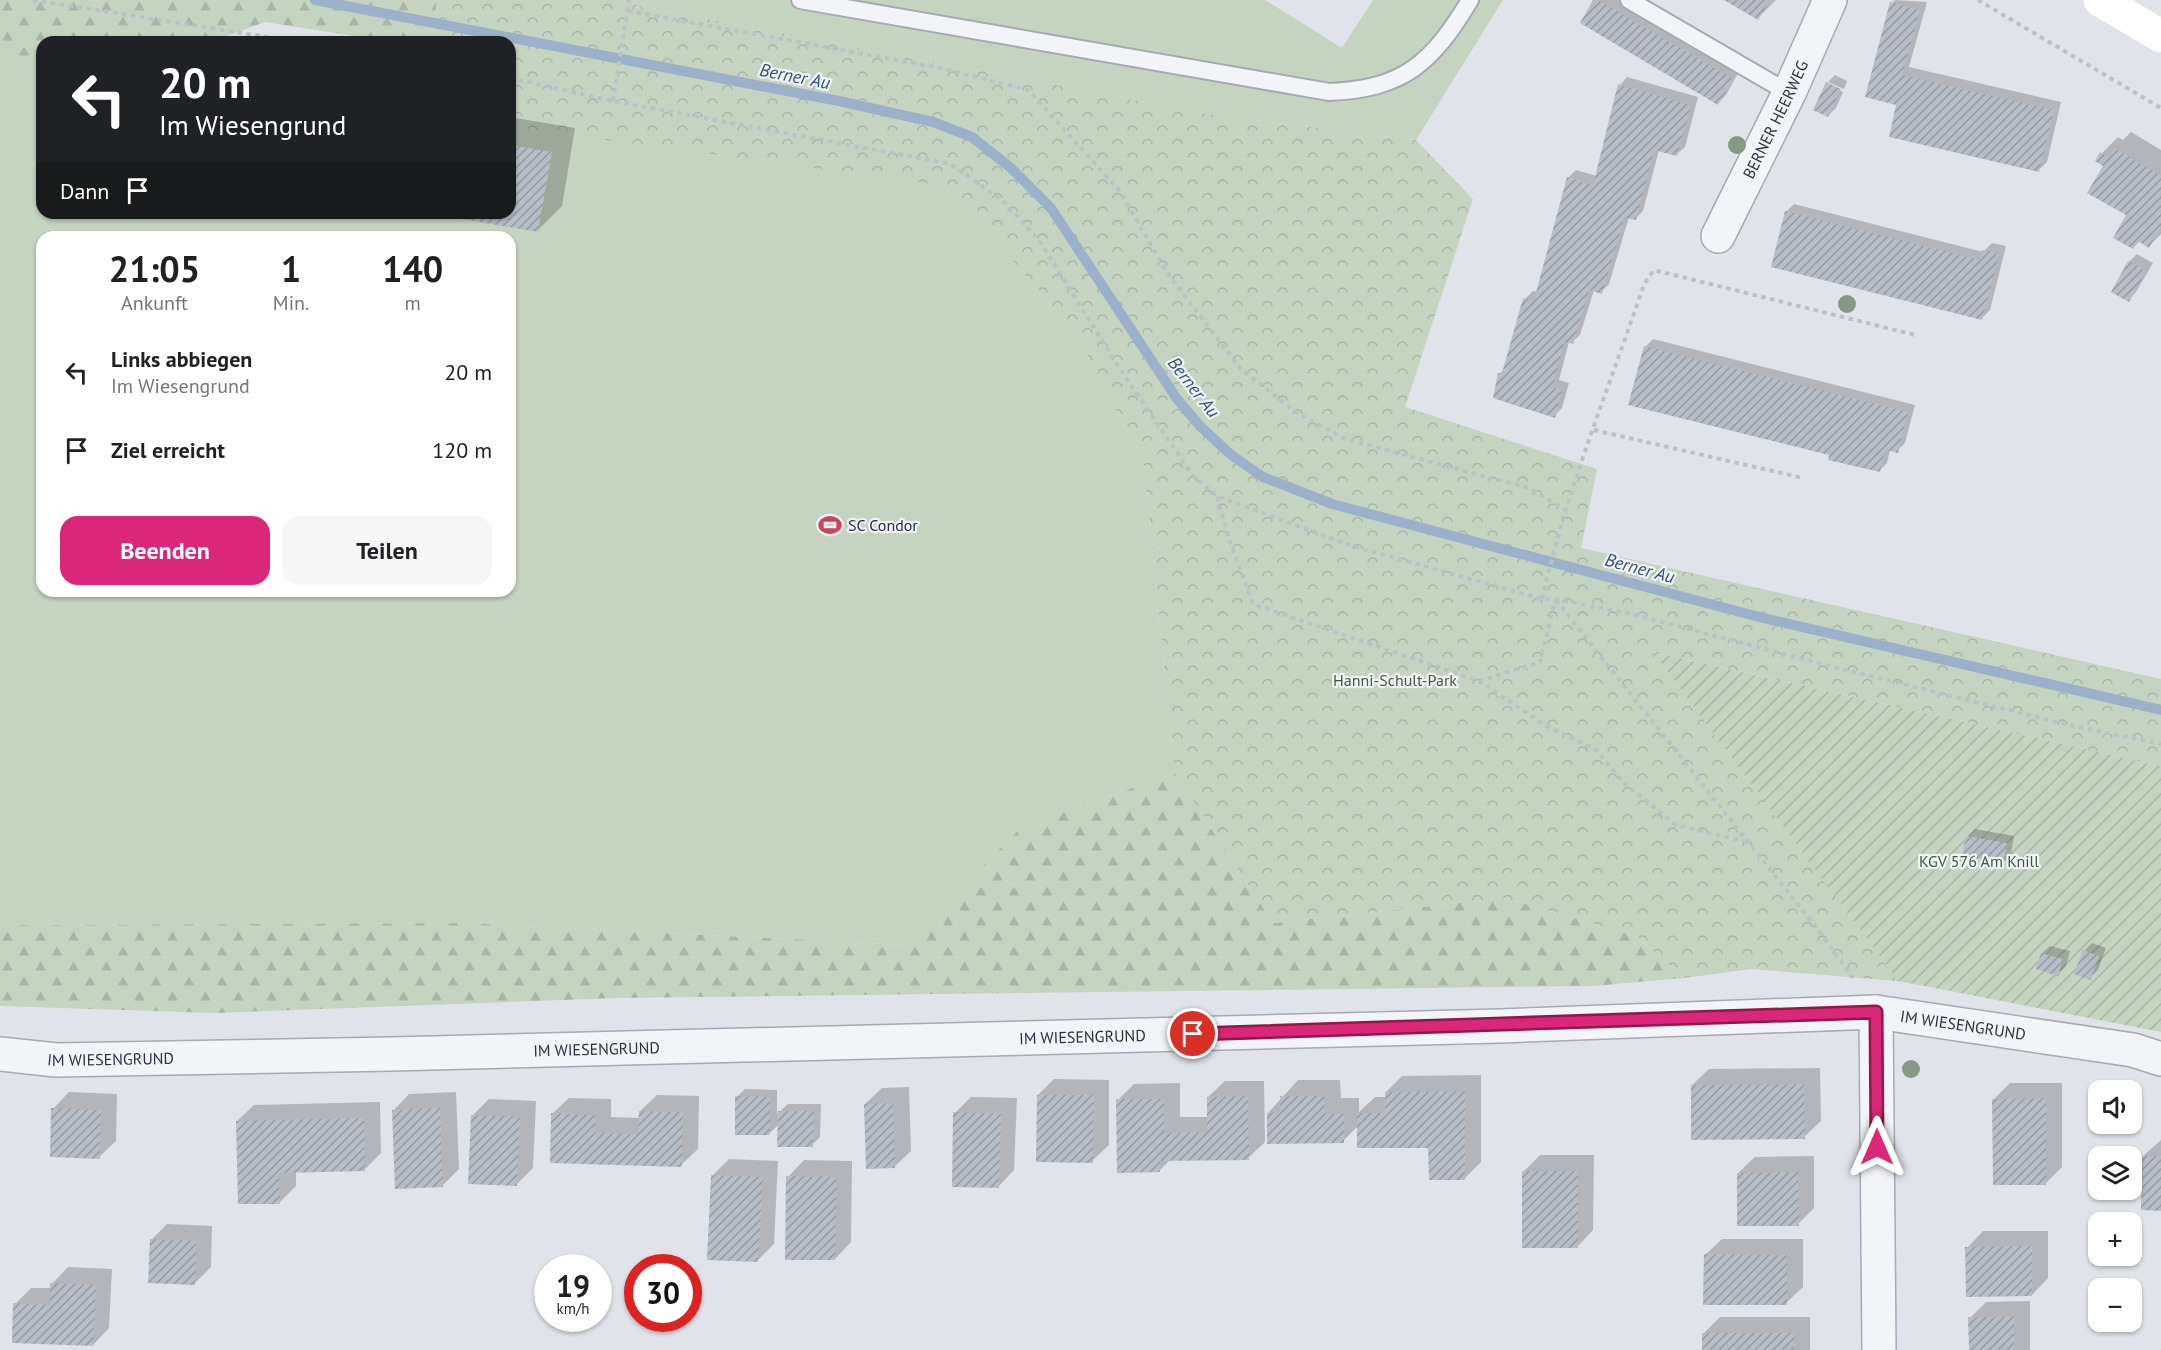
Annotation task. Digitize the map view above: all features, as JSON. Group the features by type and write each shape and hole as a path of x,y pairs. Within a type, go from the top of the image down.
{"main road":[{"path":"2100,0 2161,36"}],"street":[{"name":"BERNER HEERWEG","path":"1718,236 1789,93 1830,0"},
{"name":"IM WIESENGRUND","path":"0,1054 56,1060 392,1054 1500,1026 1876,1012 2133,1050 2161,1059"},
{"path":"1876,1012 1878,1350"}],"lane":[{"path":"800,0 1329,92 1362,91 1394,81 1423,62 1459,18 1470,0"},
{"path":"1629,0 1789,93"}],"path":[{"path":"33,0 260,36"},
{"path":"613,101 629,0"},
{"path":"1978,0 2161,108"},
{"path":"628,11 941,68 1028,90 1119,190 1168,274 1240,368 1294,411 1344,439 1529,488 1567,512"},
{"path":"516,79 613,101 951,164 1004,202 1041,243 1116,363 1192,476 1217,496 1352,546 1542,599 1555,599 1631,614 1876,678 2161,744"},
{"path":"1542,599 1558,538 1594,430 1644,284 1654,270 1915,334"},
{"path":"1594,430 1803,478"},
{"path":"1217,496 1229,539 1253,604 1479,681 1548,727 1594,748 1623,782 1676,825 1747,842"},
{"path":"1479,681 1540,662 1555,599"},
{"path":"1555,599 1819,931 1876,1012"}],"green space":[{"path":"0,0 437,0 433,36 354,36 265,22 227,36 36,36 36,68 0,61"},
{"name":"Hanni-Schult-Park","path":"437,0 610,0 1207,114 1416,140 1473,199 1405,407 1597,469 1581,548 2161,679 2161,766 1654,652 1898,981 1751,969 1684,978 1636,936 1505,898 1273,923 1175,773 1143,459 1073,329 947,186 516,128 516,36 433,36"},
{"path":"610,0 1265,0 1342,48 1373,0 1503,0 1416,140 1207,114"},
{"name":"SC Condor","path":"0,61 36,68 36,219 516,219 516,128 947,185 1073,329 1143,459 1175,773 1021,827 907,945 463,923 23,925 0,922"},
{"name":"KGV 576 Am Knill","path":"1653,652 2161,766 2161,1032 1898,981"},
{"path":"1175,773 1273,923 1505,898 1636,936 1684,978 1593,986 616,998 215,1013 0,1006 0,922 23,925 463,923 906,945 1021,827"}],"building":[{"path":"1593,0 1598,0 1733,79 1718,105 1580,23"},
{"path":"1724,0 1770,0 1758,20"},
{"path":"1890,2 1920,10 1902,75 2054,110 2039,172 1889,137 1896,105 1865,97"},
{"path":"1826,82 1841,89 1828,117 1813,110"},
{"path":"1618,84 1691,105 1677,156 1654,150 1636,220 1624,218 1602,294 1589,290 1573,344 1564,342 1553,388 1562,390 1555,418 1493,398 1498,373 1502,373 1523,298 1534,300 1567,177 1593,185"},
{"path":"516,146 552,152 538,232 462,219 516,219"},
{"path":"2114,148 2161,176 2161,227 2149,248 2138,241 2133,249 2113,238 2126,215 2087,193 2103,166 2095,161 2100,152 2108,157"},
{"path":"1785,211 1980,260 1982,250 1999,254 1982,320 1771,267"},
{"path":"2128,261 2146,271 2129,302 2111,292"},
{"path":"1644,346 1908,412 1898,453 1885,450 1880,472 1828,460 1829,455 1628,405"},
{"path":"1966,836 2007,843 2004,863 1962,856"},
{"path":"2083,950 2099,956 2090,980 2074,974"},
{"path":"2041,953 2063,959 2058,976 2036,969"},
{"path":"1804,1084 1805,1139 1691,1140 1691,1085"},
{"path":"1465,1091 1465,1180 1429,1180 1428,1148 1357,1148 1357,1113 1385,1113 1385,1092"},
{"path":"1037,1095 1094,1095 1093,1163 1036,1162"},
{"path":"735,1096 770,1097 770,1135 735,1135"},
{"path":"1248,1096 1249,1160 1160,1161 1160,1172 1117,1173 1116,1099 1164,1099 1164,1133 1207,1132 1207,1097"},
{"path":"1280,1096 1324,1096 1325,1114 1344,1114 1344,1143 1267,1144 1267,1113 1280,1112"},
{"path":"2046,1098 2046,1185 1993,1185 1992,1099"},
{"path":"893,1103 895,1168 866,1169 864,1104"},
{"path":"51,1108 101,1110 100,1159 50,1157"},
{"path":"440,1108 443,1187 395,1189 392,1110"},
{"path":"639,1111 683,1112 682,1167 550,1163 551,1113 595,1115 595,1133 638,1134"},
{"path":"778,1111 814,1111 813,1147 777,1147"},
{"path":"953,1112 1001,1114 999,1188 952,1187"},
{"path":"471,1115 520,1117 517,1186 468,1184"},
{"path":"364,1118 365,1171 279,1173 280,1204 238,1204 236,1121"},
{"path":"2142,1156 2161,1156 2161,1211 2141,1210"},
{"path":"1522,1171 1578,1171 1578,1248 1522,1248"},
{"path":"1798,1172 1799,1226 1737,1226 1737,1173"},
{"path":"711,1175 763,1177 758,1262 707,1260"},
{"path":"786,1176 837,1177 835,1260 785,1260"},
{"path":"150,1239 196,1241 195,1285 148,1283"},
{"path":"2032,1246 2032,1296 1966,1297 1965,1247"},
{"path":"1704,1254 1787,1255 1787,1305 1703,1305"},
{"path":"50,1283 96,1285 93,1346 12,1343 13,1303 50,1305"},
{"path":"1968,1317 2014,1317 2014,1350 1969,1350"},
{"path":"1702,1333 1794,1333 1794,1350 1702,1350"}],"waterway":[{"name":"Berner Au","path":"315,0 502,36"},
{"name":"Berner Au","path":"516,39 839,101 933,122 972,137 1011,168 1051,208 1177,399 1200,426 1230,454 1263,477 1332,504 1763,618 2161,710"}],"place":[{"name":"SC Condor","path":"830,525"}],"route":[{"path":"1193,1034 1500,1026 1876,1012 1877,1147"}]}
